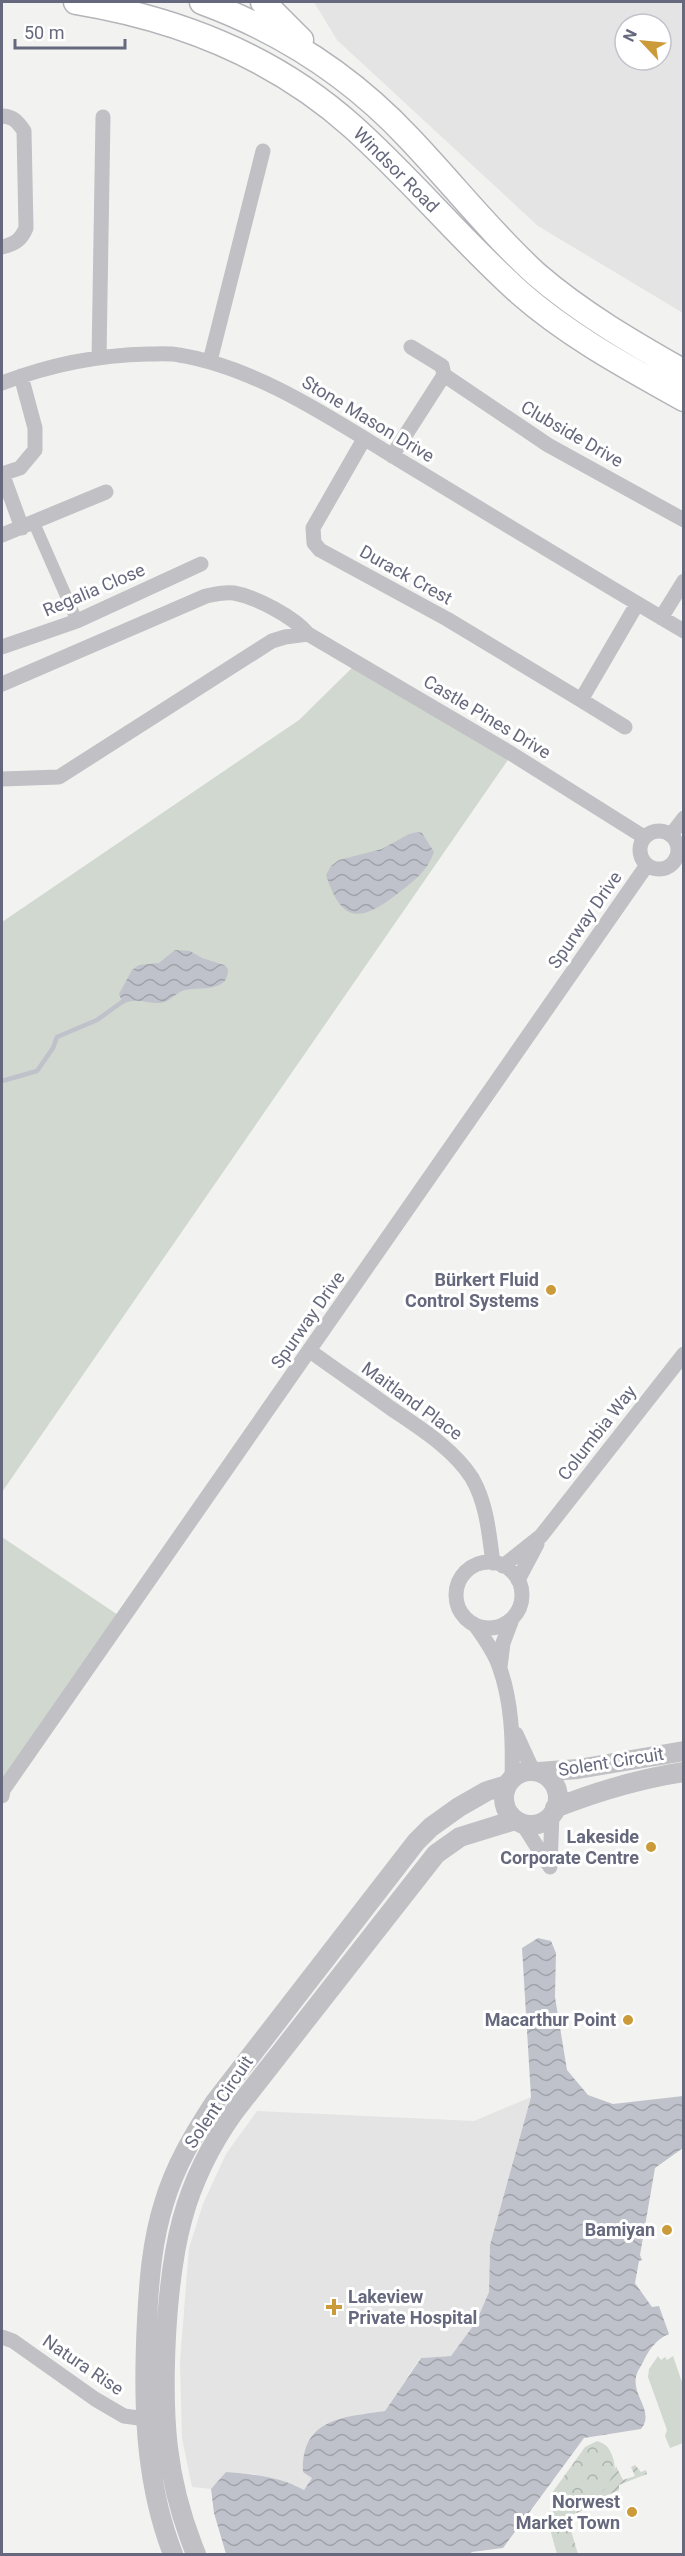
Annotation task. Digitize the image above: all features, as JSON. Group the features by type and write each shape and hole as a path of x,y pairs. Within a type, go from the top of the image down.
{"main road":[{"name":"Windsor Road","path":"76,2 150,9 261,62 318,99 360,134 472,246 544,313 611,359 684,399"},
{"name":"Windsor Road","path":"202,2 261,27 325,63 354,86 409,137 492,232 537,274 595,318 684,372"},
{"path":"263,2 325,63"}],"street":[{"path":"2,116 18,121 24,131 26,228 22,238 2,247"},
{"path":"99,358 103,117"},
{"path":"210,361 262,151"},
{"name":"Clubside Drive","path":"411,347 442,366 444,375 540,440 684,520"},
{"name":"Stone Mason Drive","path":"2,383 41,368 99,358 177,354 210,361 246,373 277,388 364,439 684,631"},
{"path":"392,456 444,375"},
{"path":"21,376 35,428 35,450 20,468 2,474 77,621"},
{"name":"Durack Crest","path":"364,439 313,528 314,543 320,550 447,620 625,727"},
{"path":"2,535 106,492"},
{"name":"Regalia Close","path":"2,647 77,621 201,564"},
{"path":"661,618 684,581"},
{"name":"Castle Pines Drive","path":"2,684 216,593 236,593 300,624 308,634 512,754 644,837"},
{"path":"581,700 637,604"},
{"path":"2,779 59,777 272,641 308,634"},
{"path":"671,835 684,818"},
{"path":"663,830 671,835 678,846 676,859 666,868 653,868 647,865 639,849 644,837 654,831 663,830"},
{"name":"Spurway Drive","path":"2,1796 3,1790 647,865"},
{"name":"Maitland Place","path":"310,1351 415,1425 456,1458 472,1479 480,1497 498,1564"},
{"name":"Columbia Way","path":"518,1580 541,1536 684,1354"},
{"name":"Columbia Way","path":"498,1564 541,1536"},
{"path":"500,1667 503,1643 521,1600 521,1590 518,1580 498,1564 482,1563 471,1567 463,1575 458,1585 456,1594 460,1613 475,1625 500,1667 512,1726 510,1781 504,1794 505,1804 550,1867 557,1791 547,1776 536,1772 519,1773 510,1781"},
{"path":"475,1625 495,1628 512,1619"},
{"path":"512,1726 536,1772"},
{"name":"Solent Circuit","path":"536,1772 578,1768 684,1751"},
{"name":"Solent Circuit","path":"554,1811 600,1790 684,1772"},
{"name":"Solent Circuit","path":"173,2554 157,2497 146,2419 144,2373 147,2312 156,2231 173,2177 191,2139 215,2102 416,1842 431,1827 459,1807 510,1781"},
{"path":"519,1822 533,1825 543,1821 554,1811"},
{"name":"Solent Circuit","path":"196,2554 173,2484 165,2433 163,2398 168,2299 175,2247 181,2218 201,2166 218,2134 234,2112 431,1860 460,1837 519,1822"},
{"name":"Natura Rise","path":"2,2337 13,2341 95,2399 124,2416 146,2419"}],"shaded area":[{"path":"314,2 683,2 683,313 538,226 337,40"},
{"name":"Lakeview Private Hospital","path":"531,2097 490,2245 489,2292 476,2322 451,2356 420,2358 385,2411 354,2415 304,2490 295,2485 253,2474 226,2472 211,2489 192,2487 182,2438 180,2362 189,2248 203,2204 226,2154 257,2111 474,2121"}],"green space":[{"path":"358,662 512,754 2,1492 2,922 299,720"},
{"path":"2,1537 124,1619 2,1783"},
{"path":"658,2356 661,2360 665,2357 667,2360 673,2356 683,2385 683,2443 670,2448 665,2436 667,2430 648,2377 649,2369"},
{"path":"597,2441 606,2445 611,2452 615,2468 613,2478 602,2494 567,2517 578,2554 557,2554 550,2529 561,2525 558,2516 553,2518 552,2493 585,2447"},
{"path":"635,2465 641,2472 646,2470 647,2474 619,2485 619,2490 603,2497 601,2503 567,2517 598,2497 608,2484 616,2466 623,2480 635,2476 631,2467"}],"water":[{"path":"422,833 434,852 424,870 401,891 376,908 356,914 347,911 333,892 326,875 331,866 339,860 382,849 409,834"},
{"path":"175,950 190,951 202,958 224,965 228,969 227,977 218,986 182,991 164,1002 132,1001 123,1004 119,994 132,970 139,965 159,963"},
{"path":"538,1938 551,1941 556,1953 555,1997 567,2070 588,2095 613,2104 683,2096 683,2148 655,2168 640,2255 642,2260 639,2261 635,2283 652,2307 659,2306 669,2334 657,2341 651,2348 637,2375 637,2391 645,2410 645,2423 641,2429 584,2438 503,2548 469,2554 226,2554 214,2513 211,2489 226,2472 276,2479 304,2490 312,2478 303,2472 304,2454 309,2441 317,2431 341,2419 385,2411 421,2358 451,2356 476,2322 489,2292 490,2245 531,2097 522,1948"}],"waterway":[{"path":"2,1081 37,1071 53,1048 57,1037 97,1020 122,1002"}],"place":[{"name":"Bürkert Fluid Control Systems","path":"551,1290"},
{"name":"Lakeside Corporate Centre","path":"651,1847"},
{"name":"Macarthur Point","path":"628,2020"},
{"name":"Bamiyan","path":"667,2230"},
{"name":"Lakeview Private Hospital","path":"334,2307"},
{"name":"Norwest Market Town","path":"632,2512"}]}
